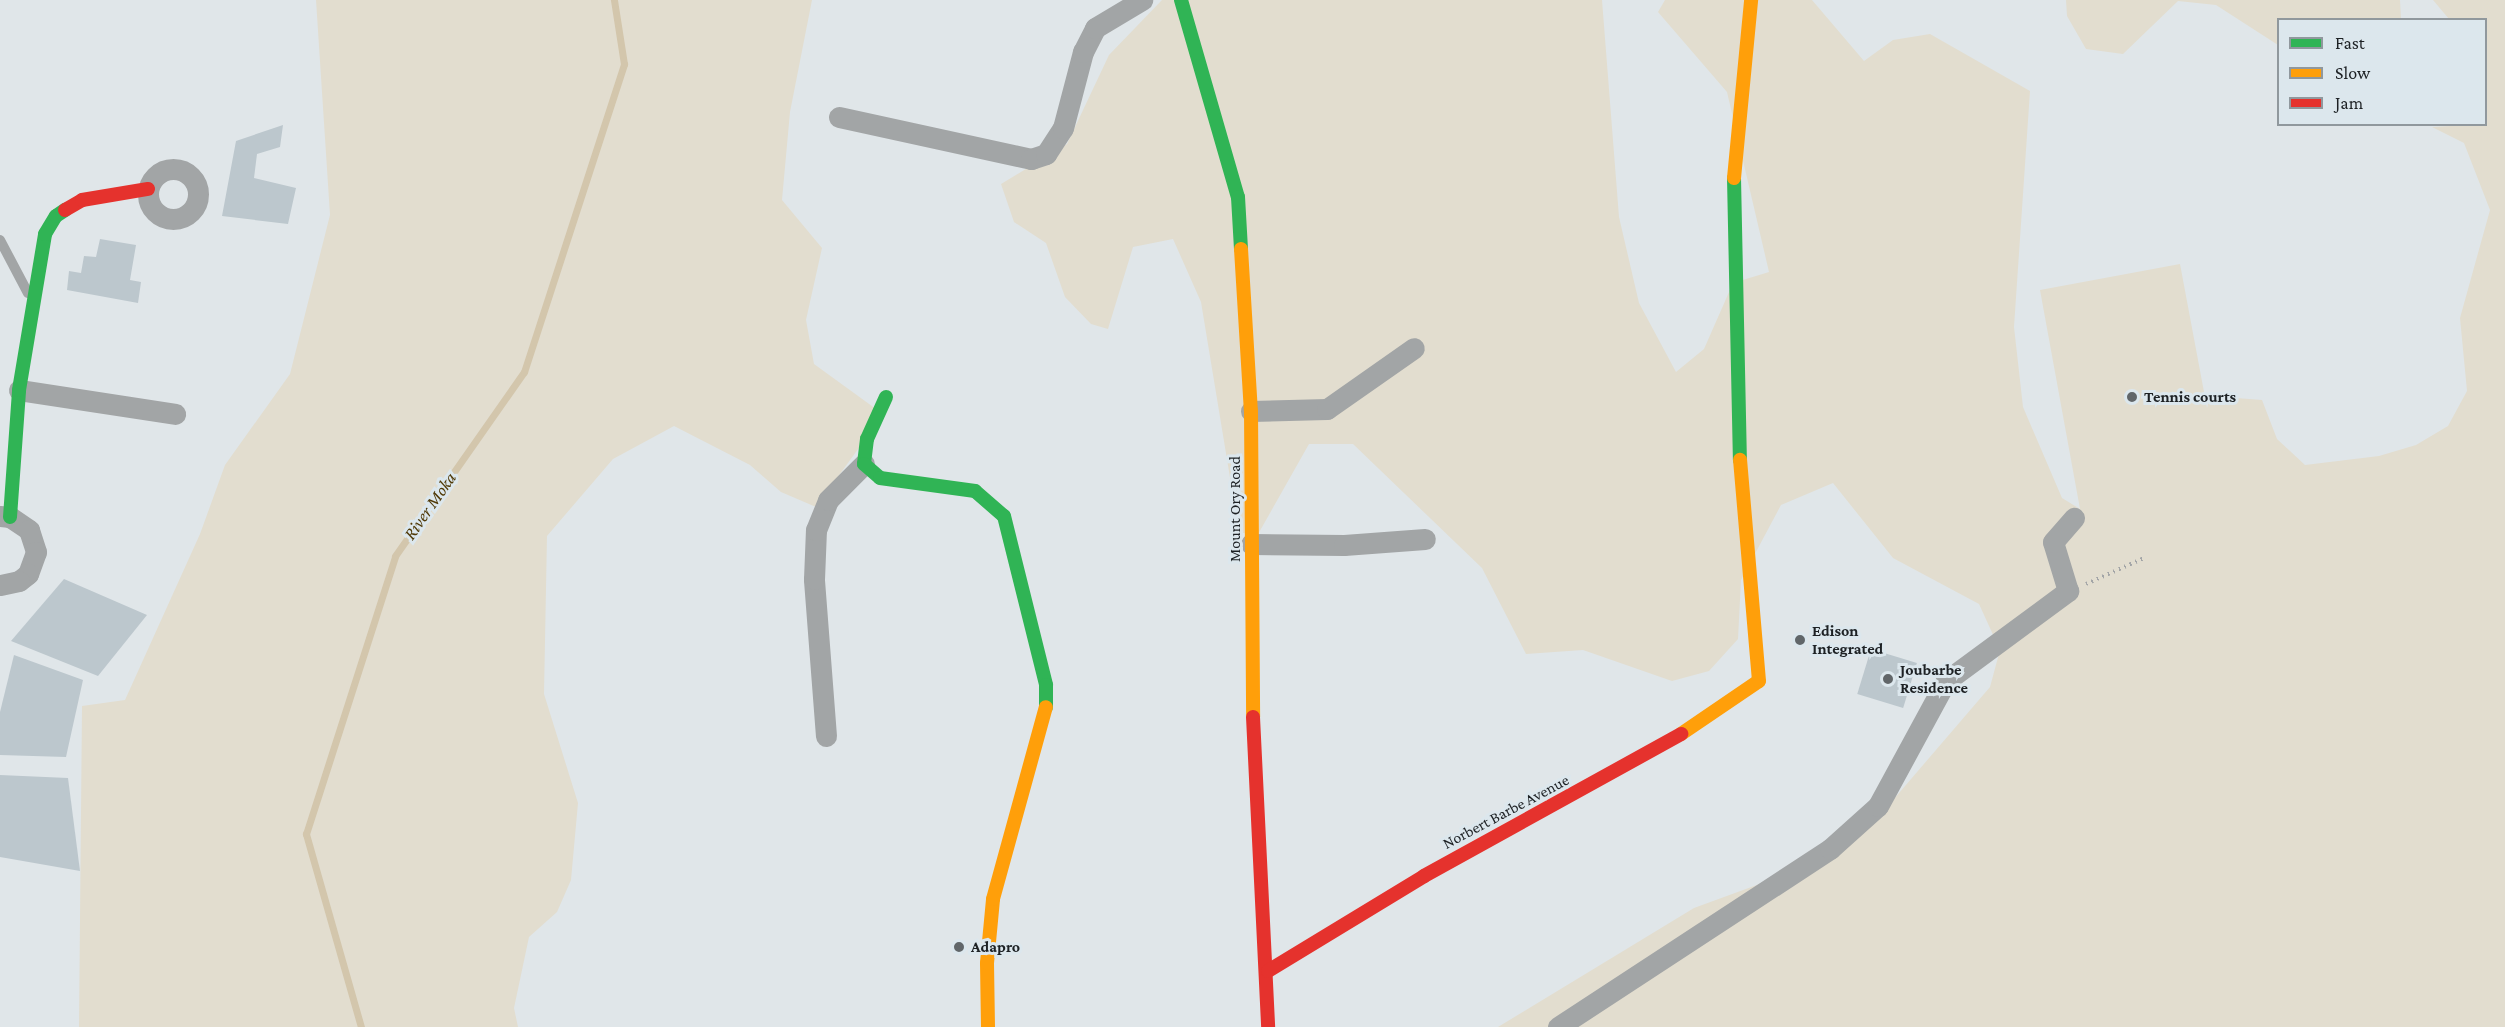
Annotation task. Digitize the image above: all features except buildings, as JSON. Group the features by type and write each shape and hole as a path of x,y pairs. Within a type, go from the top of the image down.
{"street":[{"path":"839,117 1031,159 1046,154 1056,144 1063,128 1083,52 1095,28 1142,0"},
{"name":"Mount Ory Road","path":"1180,0 1238,197 1251,411 1252,696 1268,971 1268,1027"},
{"name":"Norbert Barbe Avenue","path":"1268,971 1424,876 1666,745 1759,681 1740,456 1734,181 1751,0"},
{"path":"0,585 19,581 28,574 36,552 29,530 5,517 19,390 32,301 45,234 56,216 82,200 148,189"},
{"path":"1251,411 1327,409 1414,348"},
{"path":"19,390 175,414"},
{"path":"826,736 814,579 816,530 828,500 864,464 867,439 886,397"},
{"path":"864,464 880,478 975,491 993,502 1004,516 1046,685 1046,712 993,899 988,1027"},
{"path":"1558,1027 1830,849 1878,806 1946,681 2068,591 2053,542 2074,518"},
{"path":"1251,544 1344,545 1425,539"}],"lane":[{"path":"0,240 32,301"}],"path":[{"path":"2068,591 2144,558"}],"shaded area":[{"path":"316,0 812,0 790,112 782,200 822,248 806,320 814,364 876,409 861,445 816,507 781,492 750,465 674,426 613,459 547,536 544,694 578,803 571,880 557,912 529,937 514,1008 518,1027 79,1027 82,706 125,700 200,534 225,465 290,374 330,215"},
{"path":"1162,0 1602,0 1619,217 1639,303 1676,372 1704,349 1733,283 1769,272 1727,92 1658,12 1665,0 1812,0 1864,61 1893,40 1930,34 2030,91 2014,327 2023,407 2062,498 2080,509 2040,290 2180,264 2207,408 2210,396 2262,400 2277,439 2305,465 2379,456 2416,445 2448,426 2467,391 2460,318 2490,210 2464,143 2432,127 2487,126 2487,18 2448,18 2433,0 2505,0 2505,1027 1498,1027 1694,908 1833,857 1875,821 1990,687 2000,650 1979,604 1893,558 1833,483 1781,505 1741,580 1738,639 1709,671 1672,681 1583,650 1526,654 1482,568 1353,444 1309,444 1257,536 1239,532 1201,302 1173,239 1133,247 1108,329 1091,324 1065,297 1046,243 1014,222 1001,184 1067,144 1109,55"},
{"path":"2066,0 2400,0 2401,18 2277,18 2277,44 2216,5 2178,1 2123,54 2086,49 2067,16"}],"waterway":[{"name":"River Moka","path":"361,1027 306,834 395,556 524,372 624,64 614,0"}],"traffic: fast":[{"path":"1181,0 1238,197 1241,249"},
{"path":"1734,178 1740,460"},
{"path":"10,517 19,390 45,234 56,216 65,210"},
{"path":"886,397 867,439 864,464 880,478 975,491 1004,516 1046,685 1046,707"}],"traffic: slow":[{"path":"1734,178 1751,0"},
{"path":"1241,249 1251,411 1253,717"},
{"path":"1681,734 1759,681 1740,460"},
{"path":"988,1027 987,963 993,899 1046,707"}],"traffic: jam":[{"path":"65,210 82,200 148,189"},
{"path":"1253,717 1268,1027"},
{"path":"1268,971 1424,876 1681,734"}],"place":[{"name":"Tennis courts","path":"2132,397"},
{"name":"Edison Integrated","path":"1800,640"},
{"name":"Joubarbe Residence","path":"1888,679"},
{"name":"Adapro","path":"959,947"}]}
